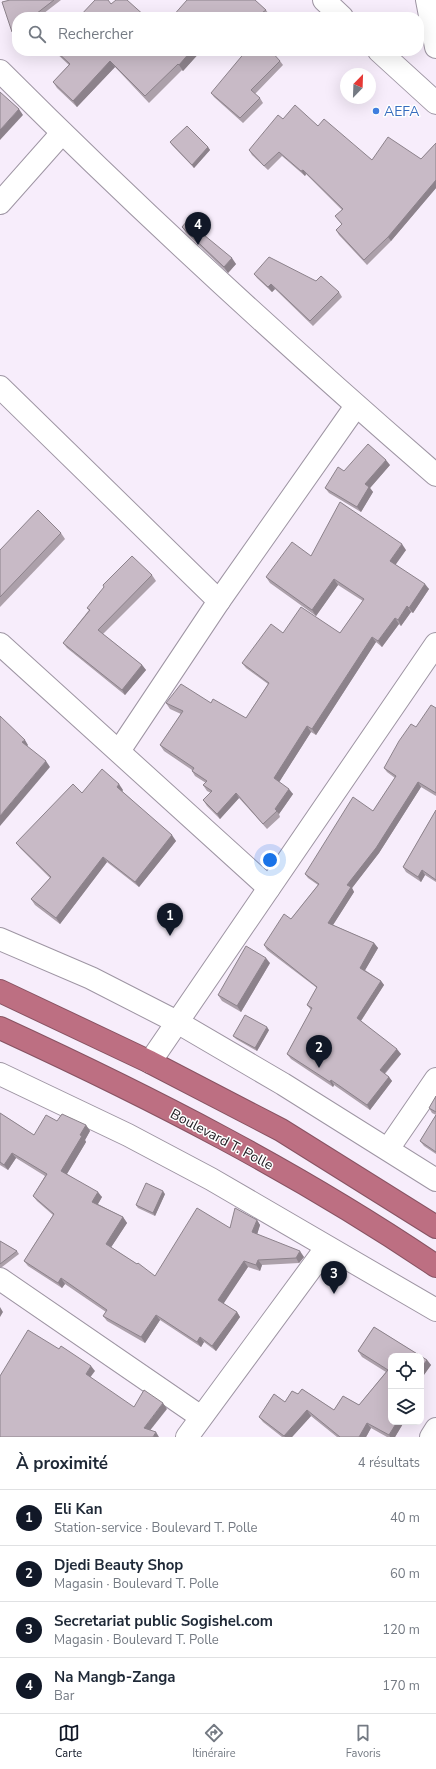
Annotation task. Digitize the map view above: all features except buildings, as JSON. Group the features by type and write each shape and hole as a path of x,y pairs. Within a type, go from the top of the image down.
{"highway":[{"path":"0,991 150,1062 281,1130 436,1228"},
{"name":"Boulevard T. Polle","path":"0,1028 116,1083 265,1161 392,1236 436,1266"}],"street":[{"path":"324,0 337,12"},
{"path":"427,0 436,47"},
{"path":"384,56 436,103"},
{"path":"0,71 62,133 179,244 356,406 436,475"},
{"path":"0,203 62,133"},
{"path":"0,387 219,601"},
{"path":"119,751 219,601 356,406"},
{"path":"0,644 269,888"},
{"path":"150,1062 436,644"},
{"path":"0,939 90,978 177,1022 283,1084 436,1180"},
{"path":"0,1074 128,1135 211,1179 326,1248 436,1310"},
{"path":"388,1149 436,1079"},
{"path":"188,1437 201,1417 326,1248"},
{"path":"0,1279 201,1417"},
{"path":"431,1437 436,1429"}],"place":[{"name":"AEFA","path":"376,111"},
{"name":"Na Mangb-Zanga","path":"198,245"},
{"name":"Eli Kan","path":"170,936"},
{"name":"Djedi Beauty Shop","path":"319,1068"},
{"name":"Secretariat public Sogishel.com","path":"334,1294"}]}
